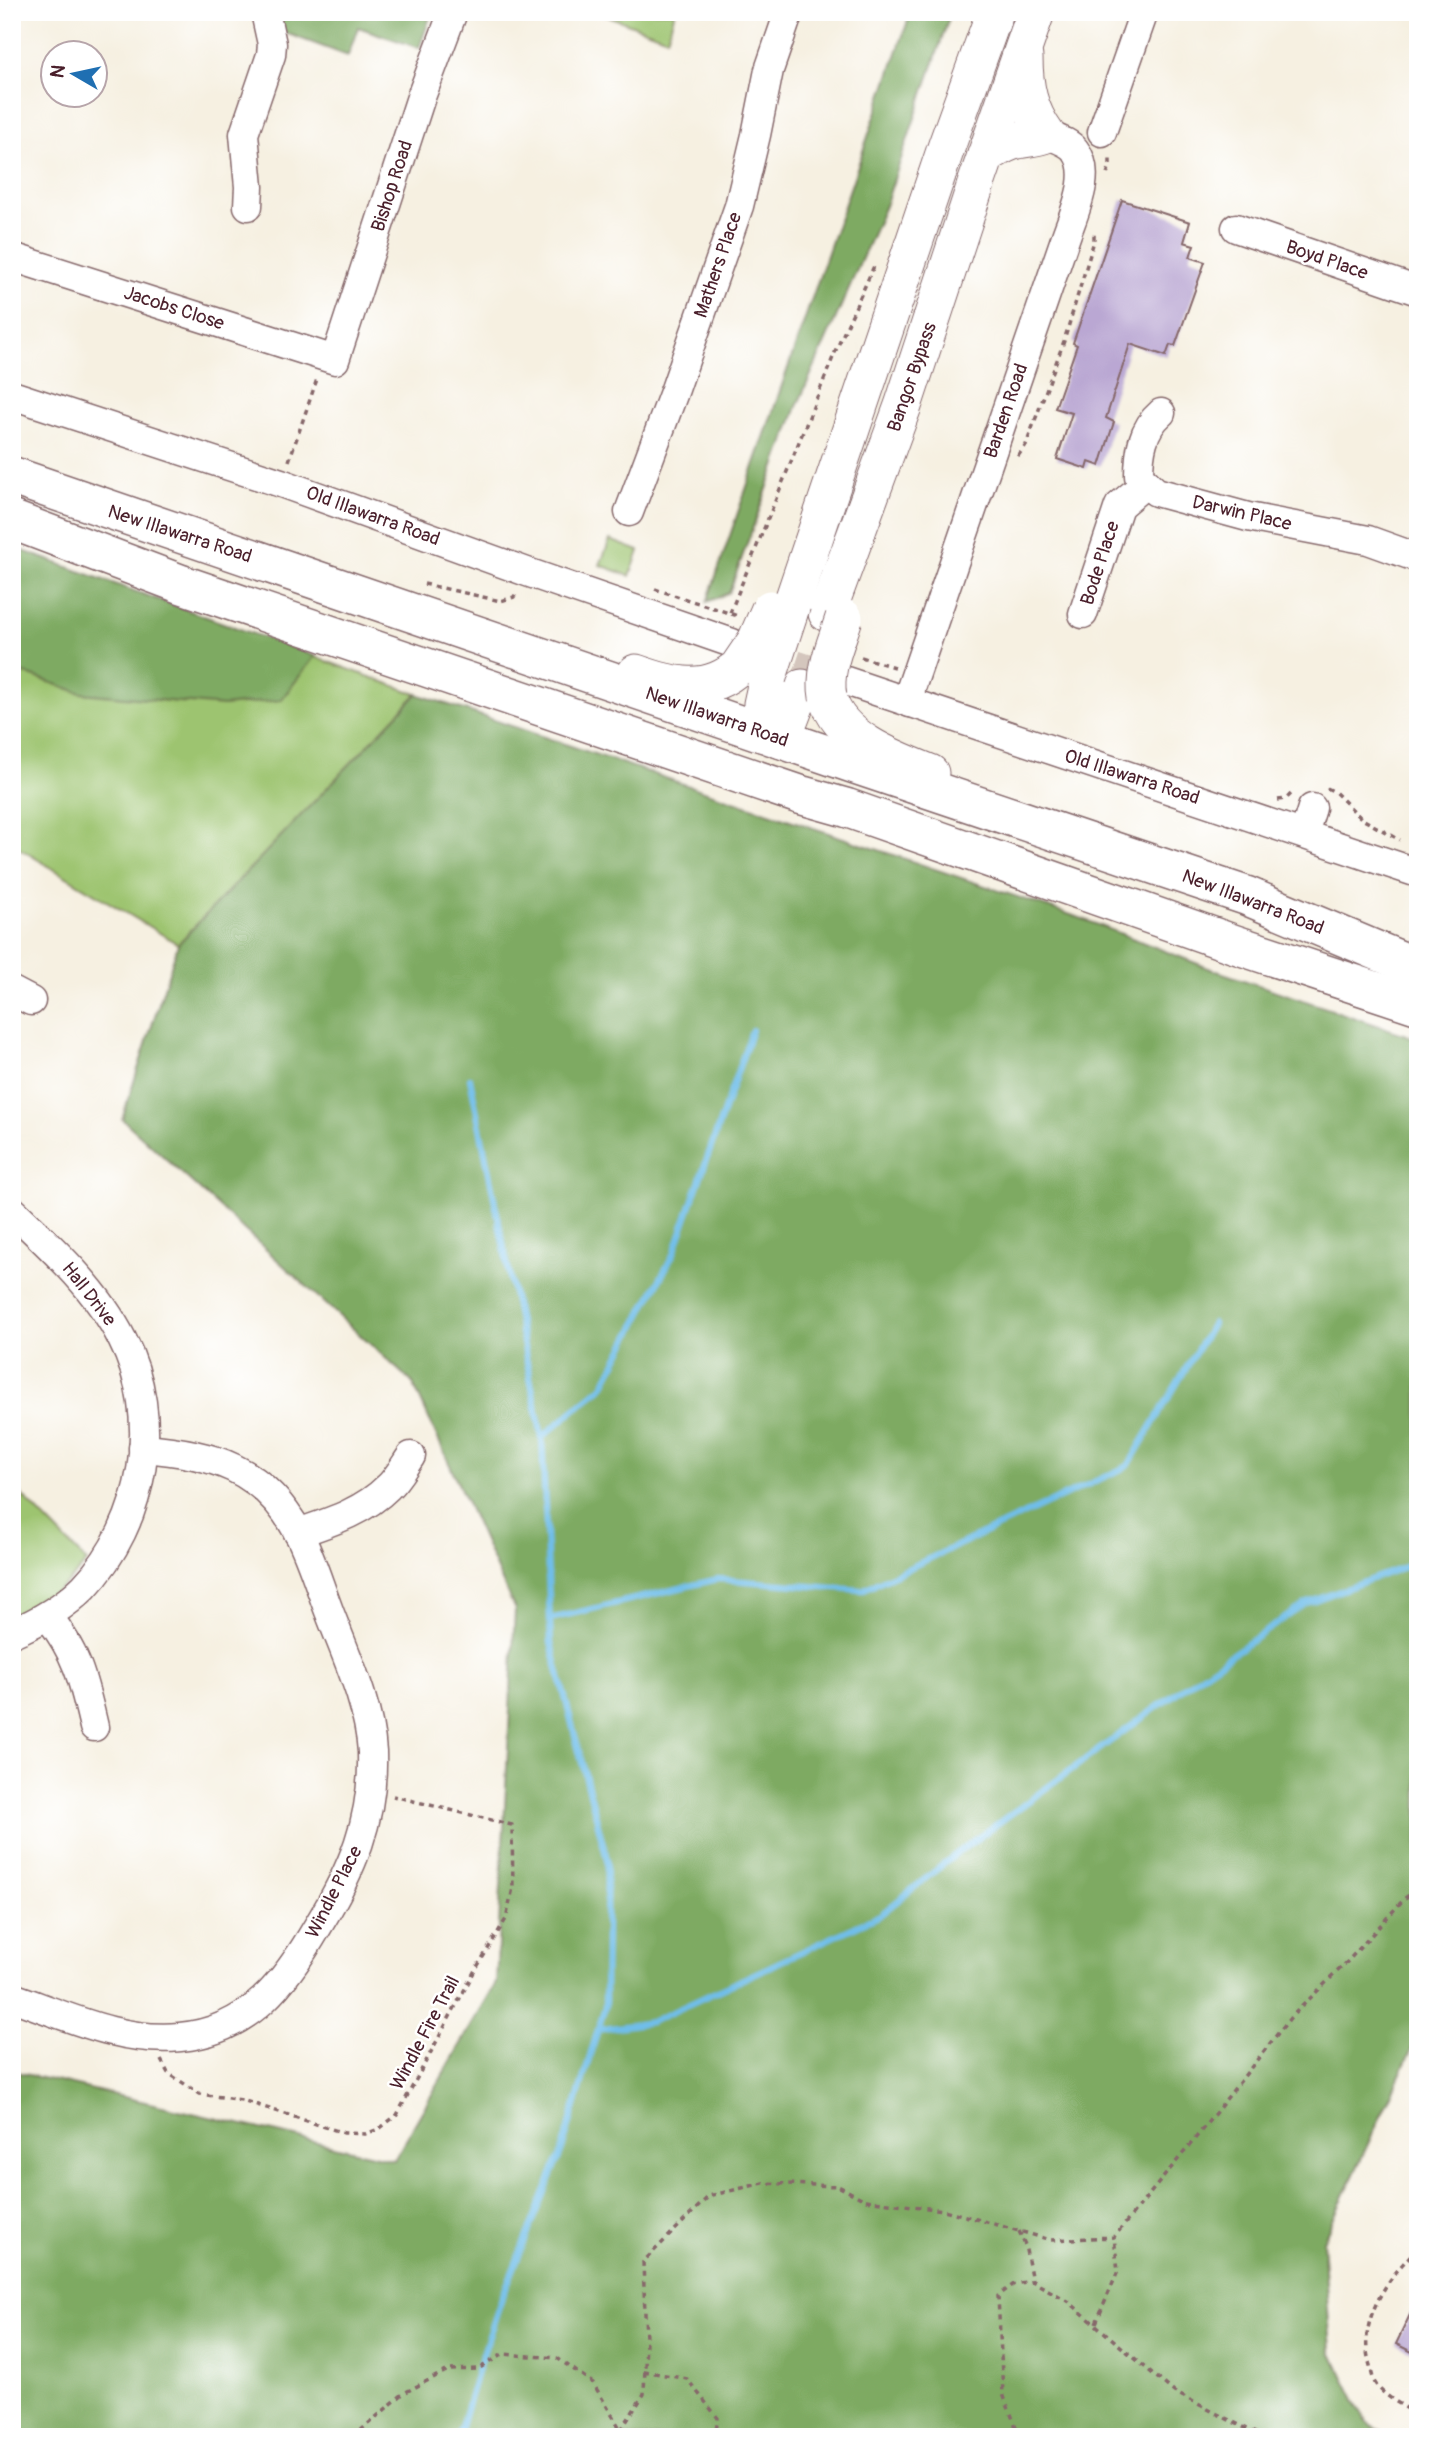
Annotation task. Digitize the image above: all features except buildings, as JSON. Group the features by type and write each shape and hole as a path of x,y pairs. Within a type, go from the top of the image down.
{"highway":[{"name":"New Illawarra Road","path":"12,476 1247,896 1418,968"},
{"path":"12,520 181,584 847,808 1234,944 1418,1005"},
{"path":"763,781 771,736"}],"main road":[{"name":"Bangor Bypass","path":"995,12 947,145 842,459 783,601 746,662 771,736 825,689 835,616 986,155 1036,12"},
{"path":"986,155 1006,143 1046,134 1034,117 1027,95 1023,49"},
{"path":"551,660 594,656 661,681 687,686 712,683 731,674 746,662"},
{"path":"825,689 833,713 846,729 898,761 964,785 990,810"}],"street":[{"path":"248,206 244,134 269,63 272,44 265,12"},
{"name":"Bishop Road","path":"330,359 453,12"},
{"name":"Mathers Place","path":"629,512 739,206 757,135 769,70 789,12"},
{"path":"1102,132 1144,12"},
{"name":"Barden Road","path":"910,703 915,674 1065,239 1081,185 1083,168 1075,150 1046,134"},
{"name":"Boyd Place","path":"1236,228 1418,291"},
{"name":"Jacobs Close","path":"12,257 330,359"},
{"name":"Old Illawarra Road","path":"12,395 281,483 527,572 746,662"},
{"path":"1146,483 1139,476 1139,451 1152,420 1161,413"},
{"name":"Darwin Place","path":"1146,483 1156,492 1248,517 1368,540 1418,558"},
{"name":"Bode Place","path":"1083,614 1119,506 1146,483"},
{"name":"Old Illawarra Road","path":"825,689 910,703 1308,821 1418,873"},
{"name":"Hall Drive","path":"12,1210 94,1296 122,1339 132,1360 143,1404 144,1448 130,1512 116,1543 83,1588 47,1616 12,1633"},
{"name":"Windle Place","path":"12,1997 136,2038 183,2037 205,2033 229,2023 268,1998 299,1959 345,1880 362,1836 370,1790 372,1751 364,1707 298,1533 276,1500 242,1472 192,1453 144,1448"},
{"path":"298,1533 358,1510 376,1498 390,1485 411,1456"},
{"path":"47,1616 78,1665 94,1727"}],"path":[{"path":"730,613 836,350 875,265"},
{"path":"286,470 330,359"},
{"path":"390,604 404,591 419,583 501,601 514,597 527,572"},
{"path":"859,656 915,674"},
{"name":"Windle Fire Trail","path":"136,2038 156,2054 168,2073 200,2094 242,2100 344,2133 365,2134 379,2129 397,2115 474,1972 506,1919 513,1888 512,1825 370,1790"},
{"path":"1096,2323 1118,2271 1114,2237 1290,2018 1347,1962 1405,1898 1418,1889"},
{"path":"621,2431 643,2394 646,2340 643,2262 709,2196 763,2183 838,2186 865,2200 944,2210 1051,2240 1114,2237"},
{"path":"1018,2231 1025,2245 1032,2281"},
{"path":"1418,2248 1397,2268 1381,2295 1368,2325 1366,2347 1374,2382 1418,2416"},
{"path":"1020,2437 1003,2393 998,2296 1014,2284 1032,2281 1068,2301 1174,2392 1263,2437"},
{"path":"353,2437 404,2393 448,2370 478,2369 503,2354 557,2358 593,2383 621,2431 631,2437"},
{"path":"644,2371 687,2379 718,2418 715,2437"}],"green space":[{"path":"274,12 432,12 419,48 358,27 348,56 272,28"},
{"path":"597,12 675,12 667,38"},
{"path":"911,12 951,12 885,206 798,404 729,593 707,602"},
{"path":"610,540 639,551 630,576 600,565"},
{"path":"12,547 417,694 178,944 12,844"},
{"path":"12,547 315,656 281,700 223,706 81,693 12,669"},
{"path":"417,694 1083,919 1211,969 1418,1039 1418,2036 1323,2241 1331,2351 1366,2422 1392,2437 12,2437 12,2071 394,2160 496,1983 515,1610 413,1383 122,1119 178,944"},
{"path":"12,1485 87,1562 52,1595 12,1620"}],"waterway":[{"path":"542,1437 603,1386 674,1253 752,1030"},
{"path":"458,2437 501,2300 562,2150 605,2006 607,1859 551,1643 542,1437 470,1078"},
{"path":"550,1619 718,1579 862,1590 1128,1466 1213,1323"},
{"path":"597,2030 651,2022 880,1915 960,1851 1197,1678 1307,1603 1418,1562"}],"tunnel":[{"path":"756,651 846,681"}]}
